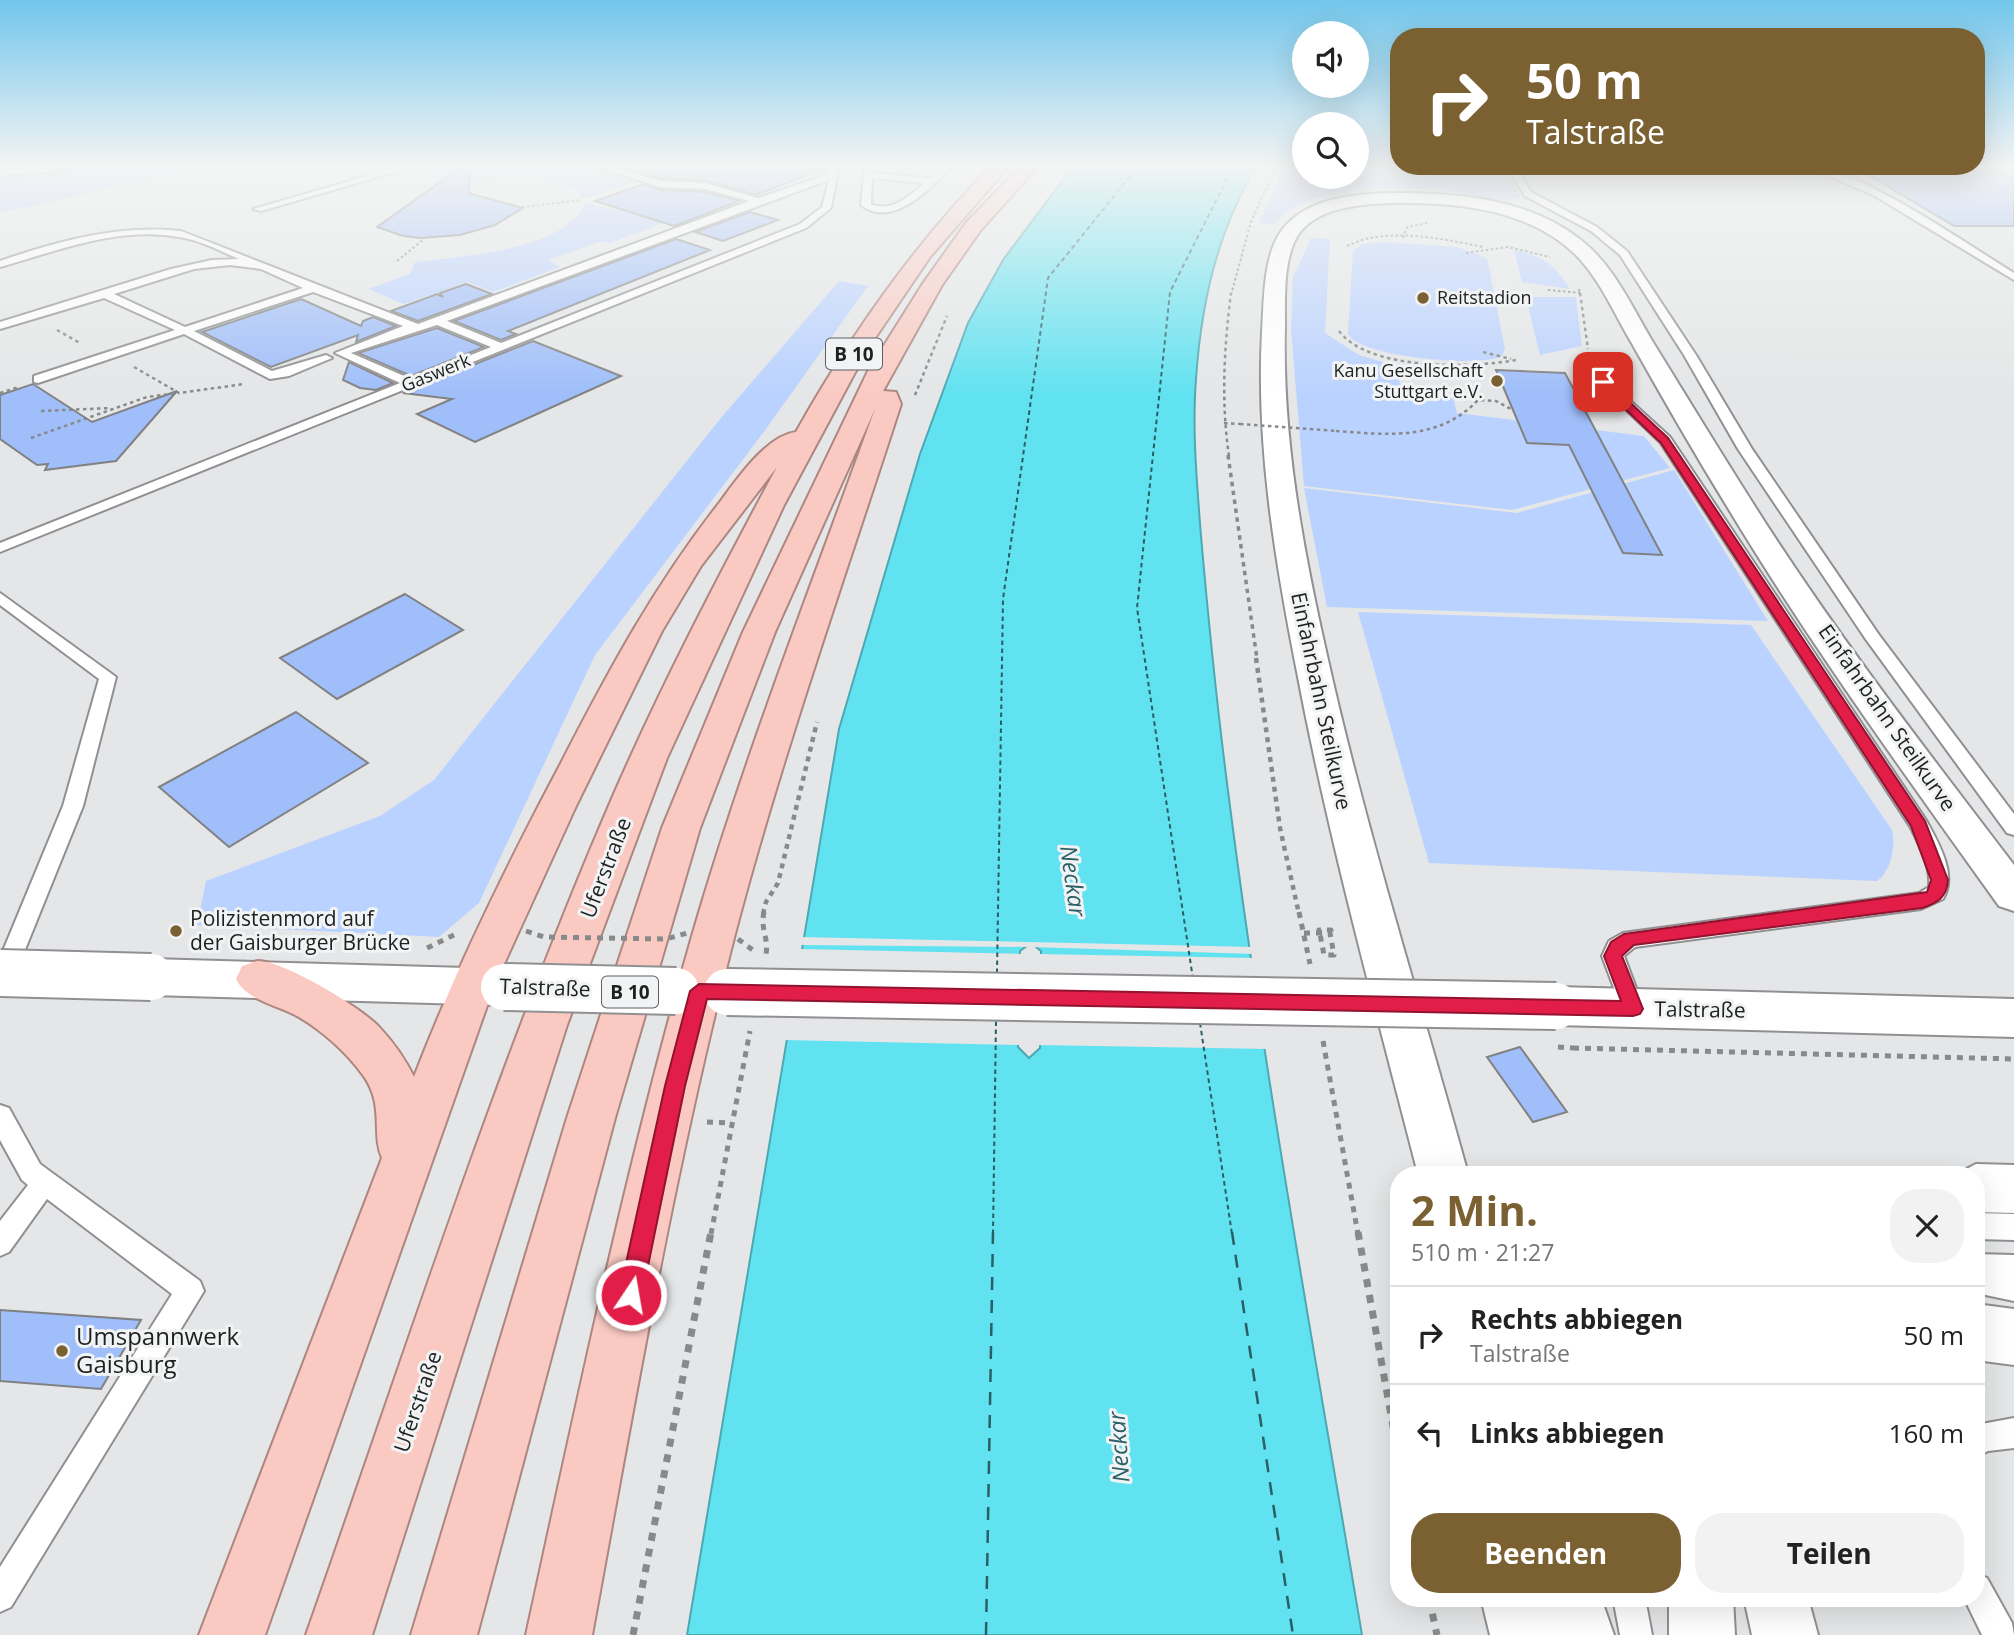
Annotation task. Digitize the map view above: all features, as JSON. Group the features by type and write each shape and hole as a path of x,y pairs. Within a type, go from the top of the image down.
{"highway":[{"name":"Uferstraße","path":"340,1635 514,1116 621,823 709,629 807,429 902,280 933,241"},
{"name":"B 10","path":"444,1635 591,1118 681,828 759,632 880,371 932,285 963,241"},
{"name":"B 10","path":"559,1635 675,1086 713,998 745,826 889,404 880,371"},
{"name":"B 10","path":"233,1635 402,1171 488,986 606,707 687,564 761,466 807,429"},
{"name":"B 10","path":"258,979 311,1000 335,1015 368,1042 391,1080 401,1107 406,1131 402,1171"}],"street":[{"name":"Einfahrbahn Steilkurve","path":"1287,241 1283,248 1273,339 1277,449 1287,531 1320,706 1349,833 1441,1166"},
{"name":"Einfahrbahn Steilkurve","path":"1569,241 1588,257 1595,290 1871,699 2014,895"},
{"name":"Talstraße","path":"0,973 488,986 713,998 1556,1006 2014,1018"},
{"path":"1985,1188 2014,1189"},
{"path":"1985,1333 2014,1337"},
{"path":"1515,1607 1523,1635"},
{"path":"1572,1607 1581,1635"},
{"path":"1701,1607 1702,1635"},
{"path":"1778,1607 1784,1635"}],"lane":[{"path":"0,264 85,241"},
{"path":"201,241 247,259 248,263"},
{"path":"0,326 193,268 248,263 418,328 651,241"},
{"name":"Gaswerk","path":"0,548 765,241"},
{"path":"1609,241 1624,253 1690,355 1752,460 1873,638 2014,828"},
{"path":"1955,241 2014,278"},
{"path":"38,379 313,288"},
{"path":"105,295 184,330 270,375 285,373 414,326"},
{"path":"438,321 500,347"},
{"path":"306,349 326,358"},
{"path":"341,353 410,383"},
{"path":"1587,367 1665,440 1919,825 1940,880 1939,890 1922,901 1631,939 1617,947 1613,956 1633,1009"},
{"path":"0,597 108,677 73,806 0,984"},
{"path":"0,1116 31,1172 190,1291 0,1596"},
{"path":"0,1243 44,1183"},
{"path":"1985,1226 2014,1227"},
{"path":"1985,1267 2014,1268"},
{"path":"1985,1282 2014,1287"},
{"path":"1985,1437 2014,1433"},
{"path":"1985,1606 2000,1635"},
{"path":"1631,1607 1636,1635"}],"path":[{"path":"397,261 421,241"},
{"path":"1246,241 1232,289 1225,341 1224,423 1280,828 1311,973"},
{"path":"1347,246 1360,241"},
{"path":"1432,241 1489,248"},
{"path":"1532,243 1539,253"},
{"path":"1466,253 1508,247 1539,253 1557,261"},
{"path":"1578,286 1595,290"},
{"path":"1548,290 1595,290"},
{"path":"1587,367 1595,290"},
{"path":"912,401 948,313"},
{"path":"31,317 179,393"},
{"path":"1339,331 1346,344 1379,355 1477,366 1516,360 1483,352"},
{"path":"31,438 147,397 261,382 285,373"},
{"path":"1224,423 1406,434 1457,421 1478,400 1496,401 1511,409"},
{"path":"41,411 116,408"},
{"path":"766,957 768,944 760,927 766,902 778,883 819,715"},
{"path":"418,948 430,948 463,929 512,931 544,937 666,939 691,932"},
{"path":"1304,933 1330,934 1334,955 1324,955 1319,930 1331,930 1339,966"},
{"path":"633,1635 730,1123 713,998"},
{"path":"1321,1028 1390,1410"},
{"path":"1573,1048 2014,1059"},
{"path":"707,1122 730,1123"},
{"path":"1431,1607 1437,1635"}],"shaded area":[{"path":"534,241 601,241 548,260 560,267 493,292 468,282 404,304 368,289 410,274 415,262 511,248"},
{"path":"1310,241 1330,241 1325,333 1359,355 1397,366 1402,394 1453,398 1457,413 1644,436 1670,468 1512,510 1304,486 1291,329 1293,278"},
{"name":"Reitstadion","path":"1384,242 1457,247 1487,258 1505,349 1502,356 1470,361 1421,358 1374,349 1357,342 1348,334 1353,251 1363,244"},
{"path":"1514,250 1547,262 1570,289 1522,282"},
{"path":"839,281 868,286 763,433 595,655 479,903 439,937 197,925 206,881 380,816 434,780 720,419"},
{"path":"1526,297 1576,297 1582,346 1540,355"},
{"path":"1674,470 1768,621 1327,607 1304,488 1517,513"},
{"path":"1358,612 1751,625 1892,830 1893,850 1889,865 1877,881 1429,863"}],"water":[{"name":"Neckar","path":"1017,241 1222,241 1202,323 1195,399 1198,497 1206,596 1240,883 1256,991 1362,1635 687,1635 839,729 920,454 968,323 1003,260","holes":["1031,943 1041,951 1040,1048 1029,1058 1018,1047 1020,951"]}],"pier":[{"path":"801,937 1253,947 1255,954 1031,947 800,945"},
{"path":"800,949 1024,954 1021,1045 784,1040"},
{"path":"1038,954 1255,958 1269,1049 1037,1045"}],"building":[{"path":"670,241 683,241 710,250 508,331 516,334 501,340 454,321"},
{"path":"466,284 492,294 418,321 391,311 437,294 443,297 440,293"},
{"path":"301,299 361,326 363,321 373,317 396,326 356,342 358,335 271,367 202,332"},
{"path":"437,328 484,347 411,376 358,353"},
{"path":"533,341 621,376 475,442 417,414 452,399 403,393"},
{"path":"349,362 393,383 376,390 360,388 343,380"},
{"path":"1496,370 1565,373 1662,555 1623,553 1569,445 1527,443"},
{"path":"33,384 92,422 177,391 116,461 45,470 48,464 37,465 0,439 0,395"},
{"path":"405,594 463,630 337,699 280,658"},
{"path":"296,712 368,763 229,847 159,787"},
{"path":"1520,1047 1567,1112 1533,1122 1487,1057"},
{"name":"Umspannwerk Gaisburg","path":"0,1310 141,1320 101,1389 0,1381"}],"ferry route":[{"path":"997,973 1003,599 1048,278 1078,241"},
{"path":"1193,979 1137,608 1170,292 1196,241"},
{"path":"993,1234 996,1020"},
{"path":"1200,1023 1232,1234"},
{"path":"986,1635 993,1232"},
{"path":"1232,1232 1293,1635"}],"place":[{"name":"Reitstadion","path":"1423,298"},
{"name":"Kanu Gesellschaft Stuttgart e.V.","path":"1497,381"},
{"name":"Polizistenmord auf der Gaisburger Brücke","path":"176,931"},
{"name":"Umspannwerk Gaisburg","path":"62,1351"}],"route":[{"path":"631,1295 675,1086 699,991 1633,1009 1613,956 1617,947 1631,939 1922,901 1933,897 1939,890 1940,880 1919,825 1665,440 1603,382"}]}
